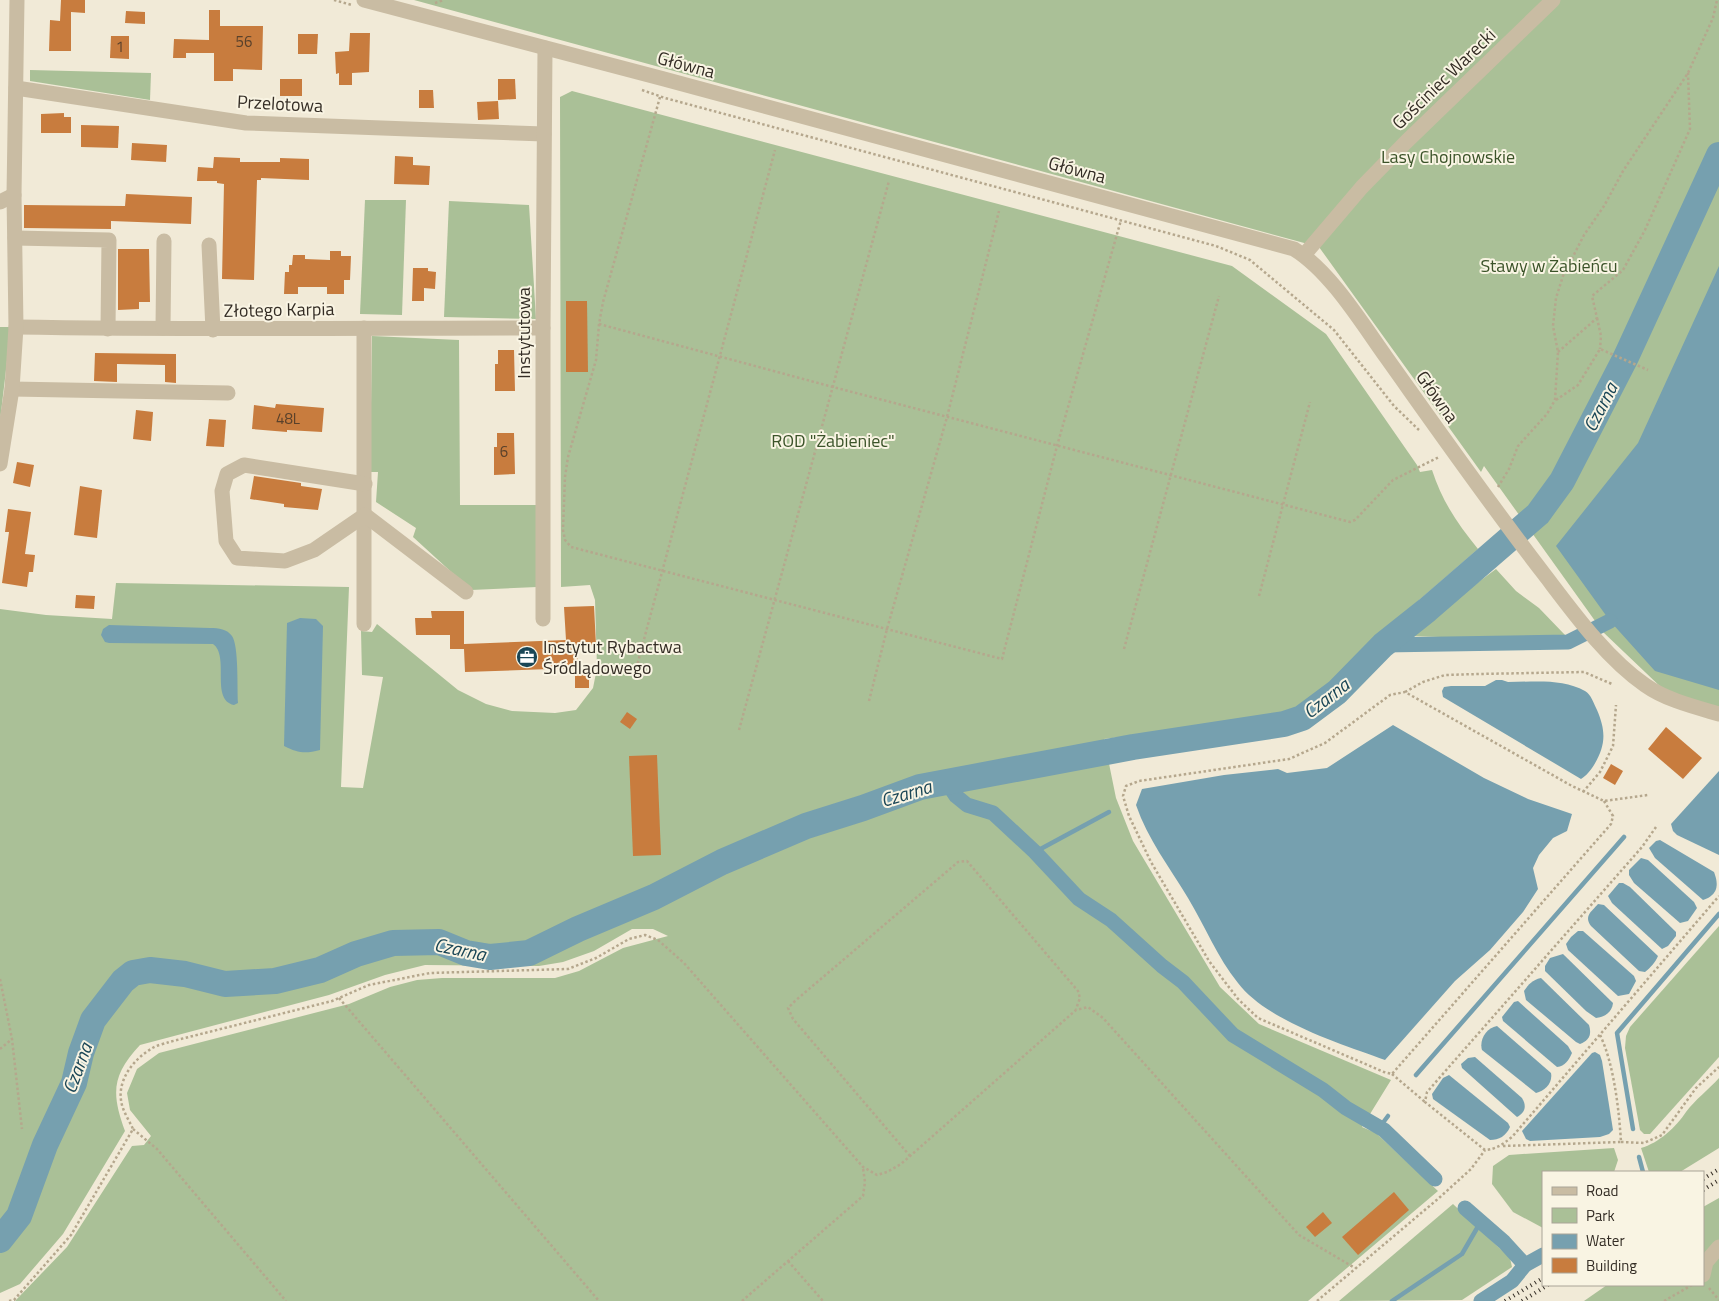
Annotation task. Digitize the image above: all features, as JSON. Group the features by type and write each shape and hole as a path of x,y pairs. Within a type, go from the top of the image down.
{"street":[{"path":"0,464 12,389 16,327 14,195 17,0"},
{"name":"Gościniec Warecki","path":"1304,255 1362,187 1552,0"},
{"name":"Główna","path":"359,3 664,79 1294,248 1320,269 1360,321 1501,519 1580,619 1622,667 1646,686 1683,703 1719,714"},
{"name":"Instytutowa","path":"543,619 545,48"},
{"name":"Przelotowa","path":"16,88 246,123 544,134"},
{"path":"0,202 14,195"},
{"path":"15,238 109,240 108,329"},
{"path":"163,328 164,242"},
{"path":"209,245 214,330"},
{"name":"Złotego Karpia","path":"16,327 214,330 543,328"},
{"path":"364,328 364,624"},
{"path":"12,389 228,393"},
{"path":"365,484 244,465 227,474 222,491 226,541 237,558 285,561 314,550 365,515"},
{"path":"365,515 466,592"},
{"path":"1705,1281 1706,1262 1719,1246"}],"path":[{"path":"334,0 359,3"},
{"path":"1489,502 1509,468 1518,446 1547,414 1555,400 1558,352 1553,326 1556,298 1564,276 1584,235 1604,206 1623,171 1688,73 1713,18 1716,0"},
{"path":"1555,400 1578,385 1600,350 1601,336 1592,296 1623,270 1645,230 1690,129 1688,73"},
{"path":"664,79 603,302 596,360 568,458 565,476 563,530 565,540 571,547 1002,659 1056,446 1116,235"},
{"path":"642,90 660,97 1216,246 1239,254 1250,260 1334,330 1394,406 1424,434"},
{"path":"635,673 776,150"},
{"path":"739,730 889,181"},
{"path":"869,701 887,629 947,417 1000,211"},
{"path":"1124,649 1218,296"},
{"path":"1558,352 1597,318"},
{"path":"599,324 832,387 1350,522 1355,520 1394,480 1450,449"},
{"path":"1600,350 1648,370"},
{"path":"1259,596 1310,402"},
{"path":"1612,684 1584,672 1445,676 1423,682 1405,692 1390,695 1325,743 1289,758 1139,780 1126,786 1123,796 1129,816 1151,862 1209,961 1238,999 1258,1018 1392,1074 1485,1150 1502,1146 1644,1143 1662,1135 1696,1088 1719,1067"},
{"path":"1405,692 1583,792 1604,801 1648,795"},
{"path":"1583,792 1600,772 1613,746 1616,705"},
{"path":"1392,1074 1611,824 1614,816 1604,801"},
{"path":"1425,1102 1427,1092 1642,848 1656,827"},
{"path":"910,1156 793,1019 788,1008 795,1001 958,862 967,861 1078,991 1080,998 1076,1010"},
{"path":"1502,1146 1512,1137 1719,896"},
{"path":"286,1301 157,1149 133,1129 120,1099 126,1074 134,1062 152,1048 339,998 369,985 430,972 568,969 596,958 629,939 645,935 658,940 684,963 863,1168 877,1175 888,1172 901,1164 1076,1010 1088,1007 1103,1018 1299,1235 1355,1268"},
{"path":"0,979 12,1039 22,1129"},
{"path":"339,998 599,1301"},
{"path":"1600,1035 1606,1047 1610,1063 1620,1122 1621,1142"},
{"path":"0,1049 12,1039"},
{"path":"9,1301 14,1300 71,1235 133,1129"},
{"path":"1317,1301 1465,1175 1485,1150"},
{"path":"742,1301 863,1196 865,1182 863,1168"},
{"path":"788,1261 823,1301"},
{"path":"1705,1281 1719,1300"},
{"path":"1664,1301 1690,1286"}],"green space":[{"name":"Lasy Chojnowskie","path":"414,0 1719,0 1719,707 1667,693 1603,632 1484,466 1481,472 1319,247"},
{"path":"30,70 151,73 150,100 30,81"},
{"name":"ROD \"Żabieniec\"","path":"572,91 1232,266 1326,334 1420,472 1432,470 1440,492 1451,511 1478,549 1380,634 1339,678 1310,703 1280,718 1104,739 1116,798 1133,841 1220,987 1259,1024 1391,1080 1362,1127 1376,1133 1438,1191 1308,1301 15,1301 67,1247 132,1146 144,1145 151,1136 130,1110 127,1093 137,1069 159,1053 349,1004 390,987 417,980 442,978 555,978 579,971 623,948 668,936 653,929 632,929 594,951 563,962 539,966 425,965 385,975 329,995 140,1045 124,1066 119,1075 117,1085 116,1095 120,1118 125,1131 63,1234 20,1284 0,1293 0,609 46,615 112,619 116,583 349,587 341,787 363,788 383,677 362,675 361,631 372,632 377,624 458,690 486,704 512,711 555,713 576,710 593,688 597,668 595,600 590,585 561,587 560,97"},
{"path":"365,200 406,200 402,315 360,314"},
{"path":"449,201 529,205 536,319 444,317"},
{"path":"0,327 11,327 0,421"},
{"path":"372,336 459,340 460,505 537,505 537,587 471,590 413,537 416,528 376,502 378,472 370,472"},
{"path":"1496,569 1516,591 1539,608 1565,635 1553,639 1406,636"},
{"path":"1719,926 1719,1057 1650,1134 1644,1134 1640,1130 1625,1048 1626,1036 1630,1027"},
{"path":"1719,1078 1719,1148 1682,1171 1649,1171 1641,1148 1648,1146 1666,1134"},
{"path":"1614,1148 1618,1160 1614,1171 1542,1171 1542,1227 1513,1212 1492,1184 1493,1166 1509,1155"},
{"path":"1719,1198 1719,1301 1584,1301 1606,1286 1704,1286 1704,1206"},
{"path":"1453,1204 1510,1258 1512,1267 1462,1300 1339,1301"}],"water":[{"path":"1719,266 1719,690 1655,671 1610,621 1556,546 1638,443"},
{"path":"300,618 316,619 323,626 320,750 310,752 298,751 284,746 287,623"},
{"path":"109,625 213,628 228,632 232,636 236,649 238,703 234,705 227,701 223,695 220,658 218,650 213,644 109,643 105,642 101,635 103,629"},
{"path":"1496,680 1508,682 1557,682 1587,692 1600,718 1603,744 1598,758 1587,774 1581,779 1443,697 1442,691 1444,687 1485,686"},
{"path":"1393,725 1484,778 1528,799 1572,814 1567,831 1553,838 1539,855 1533,868 1538,889 1523,912 1490,950 1455,981 1385,1060 1306,1030 1267,1009 1251,997 1224,963 1188,898 1153,841 1136,805 1142,789 1224,775 1278,769 1287,773 1327,768"},
{"path":"1719,771 1719,855 1677,835 1673,831 1671,824"},
{"path":"1660,840 1714,872 1717,885 1712,895 1703,900 1655,858 1649,848 1656,841"},
{"path":"1641,858 1648,860 1694,902 1697,908 1688,921 1680,923 1634,883 1629,875 1629,870"},
{"path":"1619,883 1630,887 1676,932 1676,936 1668,946 1662,949 1612,903 1608,896"},
{"path":"1598,904 1604,905 1658,956 1653,965 1645,972 1639,971 1591,926 1588,917"},
{"path":"1578,931 1583,931 1634,976 1636,981 1629,994 1618,996 1568,950 1566,944"},
{"path":"1563,954 1613,1003 1608,1014 1596,1018 1586,1011 1545,971 1545,966 1550,958"},
{"path":"1541,978 1589,1025 1590,1034 1586,1041 1580,1044 1576,1042 1526,1000 1524,991 1531,983"},
{"path":"1518,1001 1568,1046 1572,1053 1564,1064 1557,1067 1503,1021 1502,1017 1514,1002"},
{"path":"1497,1026 1551,1073 1550,1083 1545,1088 1536,1093 1482,1050 1481,1046 1484,1035 1490,1029"},
{"path":"1595,1052 1600,1055 1602,1061 1613,1130 1609,1134 1600,1137 1530,1141 1526,1139 1522,1131 1592,1053"},
{"path":"1475,1057 1522,1098 1525,1106 1520,1115 1517,1117 1462,1068 1461,1064 1468,1058"},
{"path":"1449,1075 1508,1123 1510,1127 1504,1135 1490,1140 1433,1099 1432,1094 1443,1078"}],"building":[{"path":"61,0 85,0 85,13 71,12 71,51 49,51 50,20 60,21"},
{"path":"209,10 220,10 220,26 263,26 262,70 233,69 233,81 214,81 214,53 186,53 186,58 173,58 174,39 209,40"},
{"path":"126,11 145,12 145,24 125,23"},
{"path":"350,33 370,33 369,72 352,73 352,85 339,85 339,73 336,74 335,52 349,51"},
{"path":"298,34 318,34 317,54 298,54"},
{"path":"111,36 129,36 129,59 110,58"},
{"path":"280,79 302,79 302,96 280,96"},
{"path":"498,79 515,79 516,99 498,100"},
{"path":"419,90 433,90 434,108 419,108"},
{"path":"498,101 499,119 478,120 477,102"},
{"path":"64,113 64,117 71,117 71,133 41,133 41,114"},
{"path":"81,125 119,126 118,148 81,147"},
{"path":"132,143 167,145 166,162 131,160"},
{"path":"395,156 413,157 413,165 430,166 429,185 394,184"},
{"path":"214,157 240,158 240,162 280,162 280,158 309,159 309,180 261,178 261,180 257,180 254,280 222,279 224,184 217,183 217,181 197,181 198,167 213,168"},
{"path":"126,194 192,197 191,224 111,221 111,229 24,228 24,205 125,206"},
{"path":"118,249 149,249 150,302 139,302 139,309 118,310"},
{"path":"330,251 341,251 341,256 351,256 350,280 344,280 344,294 327,294 327,287 298,287 298,294 284,294 285,272 289,272 289,265 292,265 293,255 305,255 305,259 330,260"},
{"path":"413,268 428,268 428,271 436,272 435,289 424,288 424,301 412,301"},
{"path":"566,301 587,301 588,372 566,372"},
{"path":"498,350 514,350 515,391 495,391 495,364 498,364"},
{"path":"95,353 176,354 176,383 165,382 165,365 117,364 117,382 94,381"},
{"path":"276,404 324,408 322,432 252,429 254,405 275,408"},
{"path":"136,410 153,412 151,441 133,439"},
{"path":"209,419 226,420 224,447 206,446"},
{"path":"497,433 514,433 515,474 494,475 494,447 497,447"},
{"path":"17,462 34,465 30,487 13,483"},
{"path":"254,476 301,483 301,486 322,489 318,510 284,507 284,504 250,499"},
{"path":"80,486 102,490 97,538 74,535"},
{"path":"8,509 31,512 25,554 35,555 33,572 29,572 27,587 2,583 9,532 5,532"},
{"path":"76,595 95,596 94,609 75,608"},
{"path":"594,606 596,645 577,646 578,668 465,672 464,649 450,649 450,635 416,635 415,618 432,618 431,611 464,611 464,644 566,640 564,607"},
{"path":"589,672 589,688 575,688 575,673"},
{"path":"627,712 637,719 630,729 620,722"},
{"path":"1666,727 1702,758 1683,779 1648,749"},
{"path":"657,755 661,855 633,856 629,756"},
{"path":"1611,764 1623,771 1615,785 1603,778"},
{"path":"1394,1192 1409,1210 1358,1255 1342,1237"},
{"path":"1323,1212 1332,1223 1315,1237 1306,1227"}],"waterway":[{"name":"Czarna","path":"0,1240 19,1216 45,1145 74,1083 81,1053 93,1020 123,981 133,973 150,970 185,974 225,984 275,981 320,970 356,954 393,943 439,942 466,953 490,957 529,953 578,929 654,897 722,862 806,826 920,787 1133,747 1284,724 1302,718 1337,692 1383,645 1427,610 1538,514 1562,481 1626,357 1719,155"},
{"path":"1383,645 1568,642 1610,621"},
{"path":"946,781 956,796 967,805 993,813 1035,852 1079,899 1111,920 1162,966 1183,982 1233,1035 1323,1090 1346,1108 1384,1130 1435,1179"},
{"path":"1035,852 1109,812"},
{"path":"1416,1075 1624,837"},
{"path":"1633,1129 1617,1033 1719,914"},
{"path":"1379,1128 1388,1116"},
{"path":"1639,1157 1643,1171"},
{"path":"1465,1208 1504,1242 1525,1265"},
{"path":"1392,1301 1462,1254 1480,1223"},
{"path":"1481,1301 1512,1281 1525,1265 1542,1256"}],"railway":[{"path":"1704,1178 1719,1169"},
{"path":"1704,1189 1719,1180"},
{"path":"1505,1301 1542,1279"},
{"path":"1522,1301 1546,1286"}],"place":[{"name":"Instytut Rybactwa Śródlądowego","path":"527,657"}],"park label":[{"name":"Stawy w Żabieńcu","path":"1549,266"}]}
